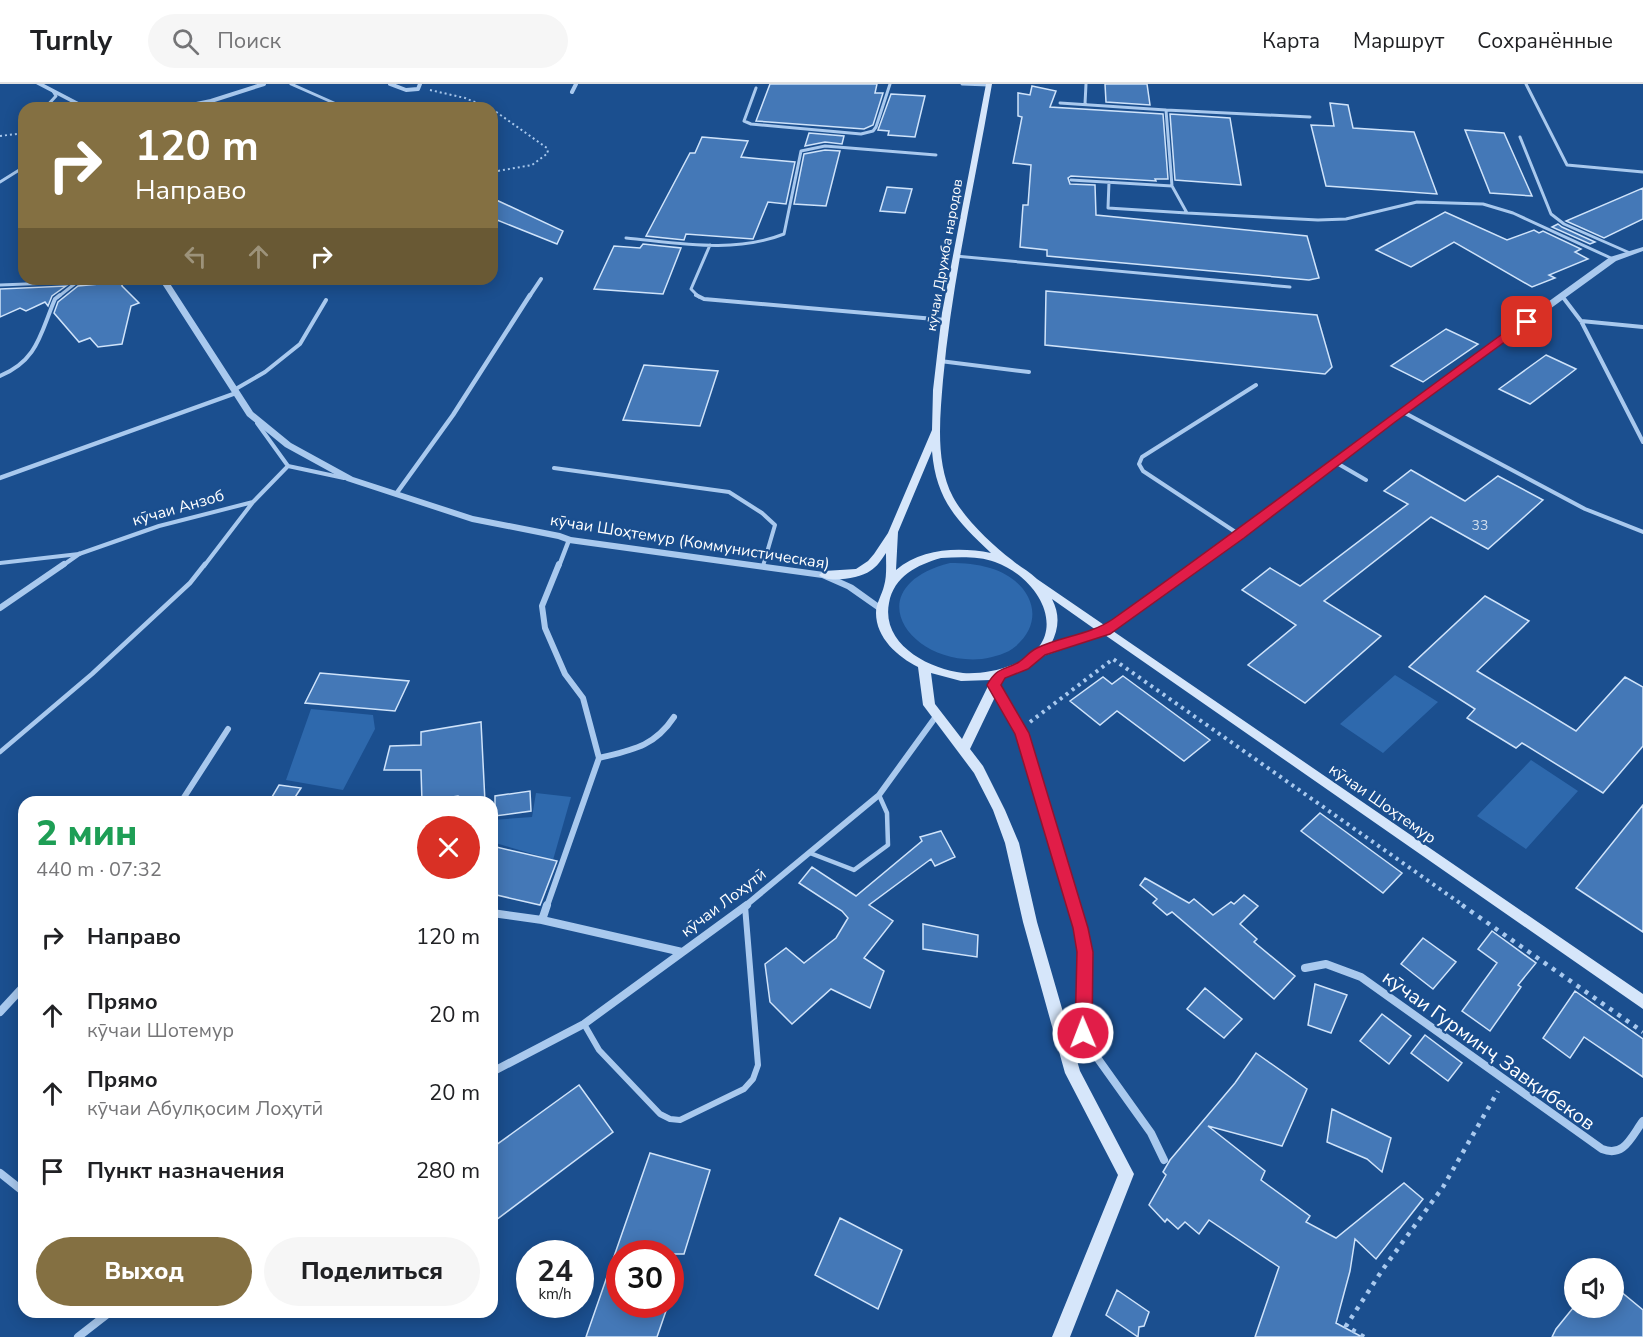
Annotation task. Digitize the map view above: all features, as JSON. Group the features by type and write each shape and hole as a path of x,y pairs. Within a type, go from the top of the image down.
{"main road":[{"name":"кӯчаи Дружба народов","path":"935,431 940,361 955,256 989,85"},
{"path":"824,575 850,576 877,562 893,532 935,431"},
{"path":"935,431 943,485 955,508 1007,562 1037,583 1048,599 1053,617 1051,635 1041,652"},
{"path":"893,532 890,582 880,608 883,624 891,640 905,655 924,667 962,677 997,680 1023,666 1041,652 1105,631"},
{"path":"890,582 911,564 941,554 974,554 1007,562"},
{"name":"кӯчаи Шоҳтемур","path":"1037,583 1643,1002"},
{"path":"924,667 929,705 979,770 999,810 1012,843 1030,922 1073,1073 1126,1174 1061,1337"},
{"path":"963,750 997,680"}],"street":[{"path":"39,84 75,102"},
{"path":"206,102 264,84"},
{"path":"390,84 406,90 418,89 420,84"},
{"path":"572,92 576,84"},
{"path":"1105,631 1240,535 1335,462 1613,259 1643,249"},
{"path":"396,494 435,444 483,365 541,279"},
{"path":"167,285 250,414"},
{"path":"0,478 235,391"},
{"name":"кӯчаи Шоҳтемур (Коммунистическая)","path":"250,414 288,445 350,479 472,519 560,536 569,540 824,575 850,587 880,608"},
{"path":"542,920 599,758 583,698 565,674 544,628 542,606 569,540"},
{"path":"0,608 79,554"},
{"path":"997,680 1022,733 1081,928 1085,952 1083,1033 1091,1049 1151,1133 1164,1160"},
{"name":"кӯчаи Лоҳутӣ","path":"498,1069 584,1024 745,906 879,795 937,715"},
{"path":"599,758 647,745 665,732 674,717"},
{"path":"185,796 228,729"},
{"path":"498,914 542,920 682,952"},
{"name":"кӯчаи Гурминҷ Завқибеков","path":"1305,968 1315,963 1330,964 1361,977 1602,1149 1612,1152 1620,1151 1643,1121"},
{"path":"0,1012 18,992"},
{"path":"0,1173 18,1187"},
{"path":"78,1337 102,1318"}],"lane":[{"path":"291,84 332,102"},
{"path":"756,87 744,121 751,124 861,134 873,131 876,127 890,84"},
{"path":"962,84 989,85"},
{"path":"1085,104 1086,84"},
{"path":"1526,84 1567,165 1643,172"},
{"path":"50,102 56,96 53,91"},
{"path":"1060,103 1310,117"},
{"path":"1166,110 1172,186 1186,213"},
{"path":"1520,137 1551,214 1564,224 1630,253"},
{"path":"626,238 710,245 762,243 784,234 801,151 825,146 936,155"},
{"path":"0,182 18,171"},
{"path":"1071,180 1172,186"},
{"path":"1109,182 1108,208 1186,213 1318,220 1346,219 1417,202 1483,204 1513,213 1613,259"},
{"path":"710,245 691,289 695,295 704,299 946,320"},
{"path":"955,256 1290,287"},
{"path":"0,285 18,284"},
{"path":"0,376 17,369 32,355 55,300 73,285"},
{"path":"1562,296 1581,321 1643,442"},
{"path":"235,391 265,372 300,344 326,300"},
{"path":"1581,321 1643,327"},
{"path":"940,361 1029,372"},
{"path":"1240,535 1143,471 1138,464 1142,457 1256,385"},
{"path":"1403,412 1585,509 1643,532"},
{"path":"250,414 288,466 350,479"},
{"path":"1335,462 1366,480"},
{"path":"0,752 92,674 190,583 253,502 288,466"},
{"path":"554,468 729,492 762,513 775,525 763,566"},
{"name":"кӯчаи Анзоб","path":"0,563 79,554 159,526 253,502"},
{"path":"810,853 854,870 888,845 889,826 885,803 879,795"},
{"path":"584,1024 599,1050 660,1114 670,1119 680,1120 744,1089 753,1079 758,1065 745,906"}],"path":[{"path":"418,89 474,102"},
{"path":"498,114 547,148 548,153 532,165 498,171"},
{"path":"0,136 18,134"},
{"path":"1022,733 1032,719 1113,659 1643,1032"},
{"path":"1364,1337 1346,1326 1383,1269 1443,1187 1504,1080"}],"shaded area":[{"path":"950,563 990,568 1003,573 1024,590 1030,600 1031,623 1026,635 1016,646 1000,655 982,659 956,658 933,650 915,638 903,623 899,606 905,589 921,574"},
{"path":"1395,675 1438,702 1383,753 1340,724"},
{"path":"311,709 373,715 375,729 343,790 286,780"},
{"path":"1531,760 1578,791 1526,849 1477,816"},
{"path":"536,793 571,797 553,860 498,844 498,820 532,817"}],"building":[{"path":"770,84 877,84 875,93 883,93 873,125 864,129 756,121"},
{"path":"1105,84 1147,84 1150,105 1106,102"},
{"path":"1032,86 1056,91 1050,107 1163,114 1168,179 1155,179 1156,181 1071,176 1068,178 1070,184 1095,185 1096,215 1307,236 1319,278 1309,280 1047,256 1047,250 1020,247 1023,205 1028,205 1031,165 1013,163 1022,117 1018,116 1018,93 1030,95"},
{"path":"891,94 925,96 915,137 888,135 889,131 878,130"},
{"path":"1330,103 1348,105 1353,128 1414,132 1437,194 1326,186 1311,125 1334,126"},
{"path":"1170,114 1230,118 1241,185 1175,180"},
{"path":"1465,130 1504,133 1532,196 1490,193"},
{"path":"809,133 844,136 842,144 825,142 805,146"},
{"path":"702,137 748,141 741,157 795,162 786,204 768,202 753,239 686,234 684,240 646,236 690,153 695,153"},
{"path":"825,150 840,151 826,206 794,204 804,154"},
{"path":"887,187 912,189 905,213 880,211"},
{"path":"1643,188 1643,219 1604,238 1566,221"},
{"path":"498,201 563,231 557,244 498,220"},
{"path":"1445,212 1507,240 1534,230 1539,233 1543,231 1581,249 1575,252 1588,259 1549,275 1555,278 1532,287 1454,242 1411,267 1376,250"},
{"path":"1558,224 1595,242 1590,244 1552,227"},
{"path":"643,244 681,248 663,294 594,289 614,246 640,248"},
{"path":"122,285 139,303 131,306 122,344 98,347 90,338 79,342 54,313 58,302 78,286"},
{"path":"66,286 52,296 48,306 45,302 26,311 20,308 0,317 0,289"},
{"path":"1046,291 1317,315 1332,367 1325,374 1045,345"},
{"path":"1446,329 1478,344 1423,382 1391,366"},
{"path":"1546,355 1576,369 1530,404 1499,389"},
{"path":"644,365 718,371 700,426 623,420"},
{"path":"1411,470 1465,501 1498,476 1543,500 1488,549 1431,517 1324,601 1381,636 1305,703 1248,665 1296,625 1242,590 1270,568 1300,586 1408,504 1384,491"},
{"path":"1485,596 1529,621 1477,671 1576,731 1625,677 1643,687 1643,746 1603,793 1522,743 1516,748 1467,718 1475,709 1409,667"},
{"path":"320,673 409,681 395,711 305,703"},
{"path":"1123,676 1210,740 1184,761 1117,711 1100,725 1070,701 1103,677 1112,684"},
{"path":"481,722 485,796 422,796 421,770 384,770 390,746 421,745 421,732"},
{"path":"279,785 301,788 296,796 273,796"},
{"path":"530,791 531,811 498,816 498,796 495,796"},
{"path":"1643,805 1643,932 1576,888"},
{"path":"1320,813 1402,873 1383,893 1301,831"},
{"path":"941,831 955,857 935,866 931,859 869,905 893,921 864,958 884,971 870,1008 831,989 792,1024 770,1002 765,964 786,948 804,963 836,938 848,918 842,911 799,883 812,867 856,896 922,841 920,837"},
{"path":"498,847 557,861 540,905 498,895"},
{"path":"1145,878 1189,903 1194,899 1213,915 1231,902 1234,904 1244,895 1258,906 1240,924 1257,939 1254,942 1295,976 1274,999 1172,912 1167,915 1153,903 1157,899 1140,885"},
{"path":"923,924 978,935 977,957 923,949"},
{"path":"1492,931 1536,963 1518,985 1521,987 1490,1031 1462,1011 1497,963 1478,949"},
{"path":"1423,938 1456,962 1433,989 1401,964"},
{"path":"1315,984 1347,995 1331,1033 1308,1025"},
{"path":"1205,988 1242,1019 1224,1038 1187,1009"},
{"path":"1575,991 1643,1039 1643,1077 1584,1037 1570,1058 1543,1038"},
{"path":"1382,1014 1411,1036 1389,1064 1360,1041"},
{"path":"1425,1035 1462,1063 1448,1081 1411,1053"},
{"path":"1256,1053 1307,1089 1282,1146 1208,1126 1265,1171 1261,1180 1310,1216 1306,1222 1336,1238 1404,1183 1423,1199 1376,1259 1355,1239 1350,1271 1336,1323 1362,1337 1255,1337 1279,1267 1209,1220 1199,1234 1185,1222 1178,1229 1167,1219 1165,1222 1149,1205 1166,1175 1163,1172 1170,1160 1235,1083"},
{"path":"579,1085 613,1132 498,1218 498,1144"},
{"path":"1332,1109 1391,1138 1382,1172 1367,1159 1327,1142"},
{"path":"650,1153 710,1170 684,1254 684,1240 620,1240"},
{"path":"840,1218 902,1250 878,1309 815,1275"},
{"path":"606,1280 606,1318 664,1318 657,1337 586,1337"},
{"path":"1117,1290 1149,1312 1144,1326 1139,1327 1138,1337 1106,1315"},
{"path":"1624,1294 1643,1310 1643,1337 1552,1337 1565,1318 1624,1318"}],"route":[{"path":"1083,1033 1085,952 1081,928 1022,733 994,685 1000,674 1023,666 1041,652 1105,631 1240,535 1391,420 1527,322"}]}
